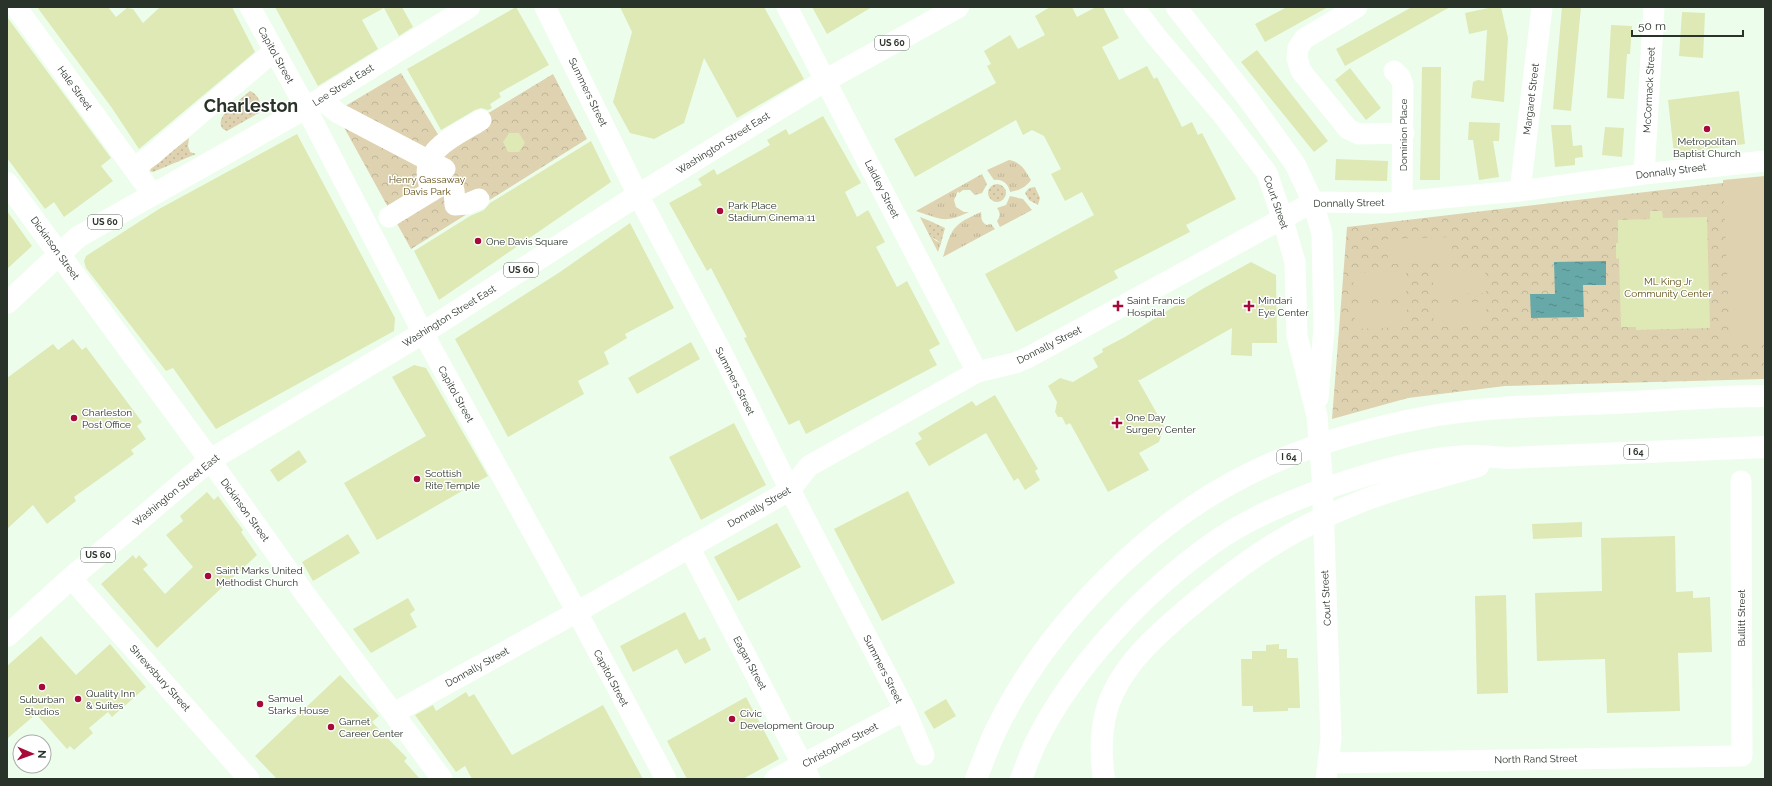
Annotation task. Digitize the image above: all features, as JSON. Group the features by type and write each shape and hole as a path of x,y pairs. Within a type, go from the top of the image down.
{"main road":[{"name":"Lee Street East","path":"7,304 78,237 313,104 468,7"},
{"name":"Washington Street East","path":"7,636 71,578 210,460 423,333 638,195 826,80 958,7"},
{"name":"Dickinson Street","path":"7,183 210,460"},
{"name":"I 64","path":"976,779 998,726 1016,695 1059,632 1091,594 1136,551 1178,518 1219,491 1253,472 1312,448 1374,429 1439,415 1495,410 1765,396"},
{"name":"I 64","path":"1021,779 1036,742 1062,698 1092,658 1142,602 1179,569 1214,543 1247,523 1305,495 1388,468 1469,456 1507,458 1765,447"},
{"path":"1105,778 1102,736 1105,715 1112,694 1128,667 1163,629 1214,587 1268,548 1366,500 1507,458"}],"street":[{"name":"Hale Street","path":"16,7 134,168"},
{"name":"Capitol Street","path":"250,7 274,51 313,104 423,333 577,612 666,779"},
{"name":"Summers Street","path":"546,7 638,195 721,351 790,490 905,710 924,755"},
{"name":"Laidley Street","path":"787,7 977,372"},
{"name":"Court Street","path":"1134,7 1155,35 1222,114 1267,173 1295,262 1298,336 1316,416 1322,475 1331,739 1327,771"},
{"name":"Court Street","path":"1176,7 1248,99 1295,164 1313,202 1322,234 1324,328 1316,416"},
{"path":"1357,7 1304,39 1298,48 1297,58 1301,71 1348,130 1359,134 1404,133"},
{"name":"Margaret Street","path":"1520,191 1542,7"},
{"name":"McCormack Street","path":"1644,174 1654,7"},
{"path":"153,195 134,168 154,154 274,51"},
{"name":"Dominion Place","path":"1394,71 1400,78 1403,85 1404,133 1402,201"},
{"path":"313,104 338,113 455,185"},
{"path":"455,185 437,148 481,120"},
{"name":"Donnally Street","path":"394,713 577,612 790,490 809,466 977,372 1015,363 1029,357 1282,217 1313,202 1386,203 1520,191 1644,174 1765,161"},
{"path":"389,218 455,185"},
{"name":"Dickinson Street","path":"210,460 442,779"},
{"name":"Bullitt Street","path":"1741,481 1742,756"},
{"name":"Eagan Street","path":"689,547 807,772"},
{"name":"Shrewsbury Street","path":"71,578 249,779"},
{"name":"Christopher Street","path":"775,779 807,772 905,710"},
{"name":"North Rand Street","path":"1327,771 1742,756"}],"green space":[{"name":"Henry Gassaway Davis Park","path":"401,73 442,141 553,74 587,139 411,249 340,120 342,108"},
{"path":"250,91 253,92 259,99 262,111 227,131 223,129 221,119 229,108"},
{"path":"189,138 188,146 190,152 196,154 153,172 150,171 152,166"},
{"path":"1009,160 1020,165 1031,180 1022,188 1010,192 1006,184 1000,180 994,180 987,170"},
{"path":"982,174 987,184 982,193 975,195 970,190 963,190 959,193 958,191 954,200 956,207 964,212 969,212 954,218 942,219 916,211"},
{"path":"1765,176 1765,342 1730,339 1723,180"},
{"name":"ML King Jr Community Center","path":"1765,178 1765,379 1505,386 1408,398 1332,419 1347,227"},
{"path":"997,184 1003,187 1006,193 1003,199 997,202 991,199 988,193 991,187"},
{"path":"1035,187 1040,198 1038,205 1029,200 1025,193 1029,188"},
{"path":"1010,196 1023,199 1032,210 1000,227 997,221 1000,214 997,208 1006,205"},
{"path":"981,212 983,222 986,225 991,224 995,229 943,257 954,228 964,220"},
{"path":"920,217 930,221 929,229 932,237 941,243 938,252"},
{"path":"930,221 945,228 941,243 932,237 928,231"},
{"path":"1452,237 1452,263 1388,264 1387,239"},
{"path":"1485,269 1486,293 1433,295 1433,271"},
{"path":"1406,271 1406,295 1354,297 1353,273"},
{"path":"1486,302 1487,326 1434,327 1433,303"},
{"path":"1407,303 1407,327 1355,329 1354,304"}],"water":[{"path":"1606,261 1606,285 1583,285 1584,317 1531,318 1530,294 1555,294 1554,262"}],"building":[{"path":"37,7 108,7 116,17 127,8 133,9 143,23 160,7 232,7 255,52 139,149 112,108"},
{"path":"275,7 402,7 413,27 399,36 384,8 362,20 378,49 318,86"},
{"path":"516,7 549,65 499,93 501,97 490,104 492,108 488,110 481,108 475,110 441,130 407,69"},
{"path":"620,7 764,7 804,79 737,118 704,58 684,123 654,139 630,133 613,102 632,32"},
{"path":"812,7 872,7 827,34"},
{"path":"1050,7 1072,7 1077,17 1096,7 1103,7 1119,38 1102,47 1119,80 1147,66 1154,79 1157,77 1182,127 1192,122 1198,135 1202,133 1236,199 1186,225 1190,232 1114,271 1118,278 1016,332 985,274 1094,215 1082,192 1065,201 1051,174 1061,169 1044,136 1032,130 1023,135 1016,120 915,177 894,139 996,83 987,66 991,64 984,51 1010,35 1018,49 1045,35 1035,16"},
{"path":"1287,7 1328,7 1265,42 1255,24"},
{"path":"1412,7 1450,7 1345,66 1336,49"},
{"path":"1493,7 1501,7 1508,38 1504,102 1471,98 1473,82 1478,80 1484,81 1487,30 1469,34 1465,13"},
{"path":"1562,7 1581,7 1571,111 1553,109"},
{"path":"1682,12 1705,13 1703,58 1679,56"},
{"path":"7,17 111,158 101,166 113,181 64,217 54,202 45,209 7,158"},
{"path":"1611,25 1632,26 1630,54 1627,54 1624,99 1607,98"},
{"path":"1257,50 1328,141 1314,152 1241,62"},
{"path":"1422,67 1441,67 1440,180 1420,180"},
{"path":"1350,68 1381,108 1366,120 1335,80"},
{"name":"Metropolitan Baptist Church","path":"1739,91 1745,144 1674,154 1668,100"},
{"path":"823,116 861,183 845,192 857,217 868,210 885,242 876,247 897,287 907,281 940,344 929,350 937,365 806,434 799,420 789,425 744,338 747,337 711,268 707,271 669,203 702,185 698,179 714,169 717,175 770,145 767,140 786,129 789,135"},
{"path":"1469,122 1500,123 1499,141 1493,141 1499,177 1479,180 1473,140 1468,140"},
{"path":"1551,125 1571,125 1573,146 1582,145 1583,157 1575,158 1575,165 1555,167"},
{"path":"1605,127 1624,128 1622,157 1602,155"},
{"path":"509,133 519,133 525,143 519,152 508,152 503,142"},
{"path":"297,134 395,318 394,331 216,429 173,368 166,371 86,268 84,261 86,256 159,209"},
{"name":"One Davis Square","path":"591,141 611,182 439,300 414,251 470,216 484,210 490,203"},
{"path":"1336,159 1388,161 1387,181 1335,180"},
{"path":"7,211 32,246 7,269"},
{"path":"1650,211 1662,211 1663,218 1707,217 1710,328 1636,330 1636,327 1621,327 1619,258 1616,259 1618,220 1650,219"},
{"path":"630,223 674,308 625,334 627,338 604,352 609,364 578,381 584,394 508,437 455,339 560,272"},
{"path":"1251,262 1276,275 1277,343 1252,343 1252,356 1231,355 1232,328 1138,380 1164,426 1163,430 1159,442 1139,453 1149,470 1108,492 1070,423 1066,425 1062,417 1058,417 1055,412 1057,402 1048,386 1060,378 1073,382 1098,367 1093,358 1103,352 1102,349 1125,337 1204,288"},
{"name":"Charleston Post Office","path":"73,339 82,350 86,347 142,422 137,426 146,439 131,450 134,454 74,497 76,501 47,524 33,505 7,529 7,378 53,344 58,350"},
{"path":"691,342 700,359 637,394 628,378"},
{"name":"Scottish Rite Temple","path":"414,365 426,368 488,476 377,540 344,483 426,436 392,377"},
{"path":"995,395 1038,469 1035,471 1040,480 1025,490 1018,478 1014,481 986,433 929,466 915,443 922,439 918,433 972,401 976,406"},
{"path":"734,423 766,485 701,520 669,457"},
{"path":"299,450 307,462 278,482 270,470"},
{"path":"908,491 955,583 882,621 834,529"},
{"name":"Saint Marks United Methodist Church","path":"207,492 214,500 218,496 243,530 241,532 257,555 157,648 101,584 133,555 136,559 139,555 148,565 143,569 165,594 193,567 166,535 183,521 180,516"},
{"path":"1582,522 1582,537 1533,539 1532,524"},
{"path":"777,523 801,567 738,601 714,557"},
{"path":"348,534 360,553 313,581 302,562"},
{"path":"1675,536 1676,592 1693,591 1693,598 1710,597 1712,652 1678,653 1680,711 1607,713 1605,659 1537,661 1535,593 1602,591 1601,538"},
{"path":"1506,595 1508,693 1477,694 1475,596"},
{"path":"408,598 415,610 410,614 417,627 371,653 353,629"},
{"path":"685,612 699,640 705,637 711,650 685,664 677,649 633,672 620,646"},
{"name":"Quality Inn & Suites","path":"41,636 76,675 110,644 146,687 112,717 108,712 89,728 93,733 74,750 70,746 67,749 36,714 7,739 7,666"},
{"path":"1279,644 1279,649 1287,649 1287,658 1298,658 1300,708 1288,708 1288,711 1253,712 1253,706 1242,706 1241,659 1252,659 1252,651 1266,651 1266,645"},
{"path":"340,675 379,716 372,722 407,758 404,761 420,779 277,779 255,756"},
{"path":"466,692 469,697 474,694 512,755 603,705 643,779 472,779 465,766 456,772 415,715 433,705 436,711"},
{"name":"Civic Development Group","path":"746,697 779,759 743,779 687,779 667,741"},
{"path":"946,699 956,716 934,729 924,712"}],"place":[{"name":"Metropolitan Baptist Church","path":"1707,129"},
{"name":"Park Place Stadium Cinema 11","path":"720,211"},
{"name":"One Davis Square","path":"478,241"},
{"name":"Saint Francis Hospital","path":"1118,306"},
{"name":"Mindari Eye Center","path":"1249,306"},
{"name":"Charleston Post Office","path":"74,418"},
{"name":"One Day Surgery Center","path":"1117,423"},
{"name":"Scottish Rite Temple","path":"417,479"},
{"name":"Saint Marks United Methodist Church","path":"208,576"},
{"name":"Suburban Studios","path":"42,687"},
{"name":"Quality Inn & Suites","path":"78,699"},
{"name":"Samuel Starks House","path":"260,704"},
{"name":"Civic Development Group","path":"732,719"},
{"name":"Garnet Career Center","path":"331,727"}],"district":[{"name":"Charleston","path":"251,105"}]}
